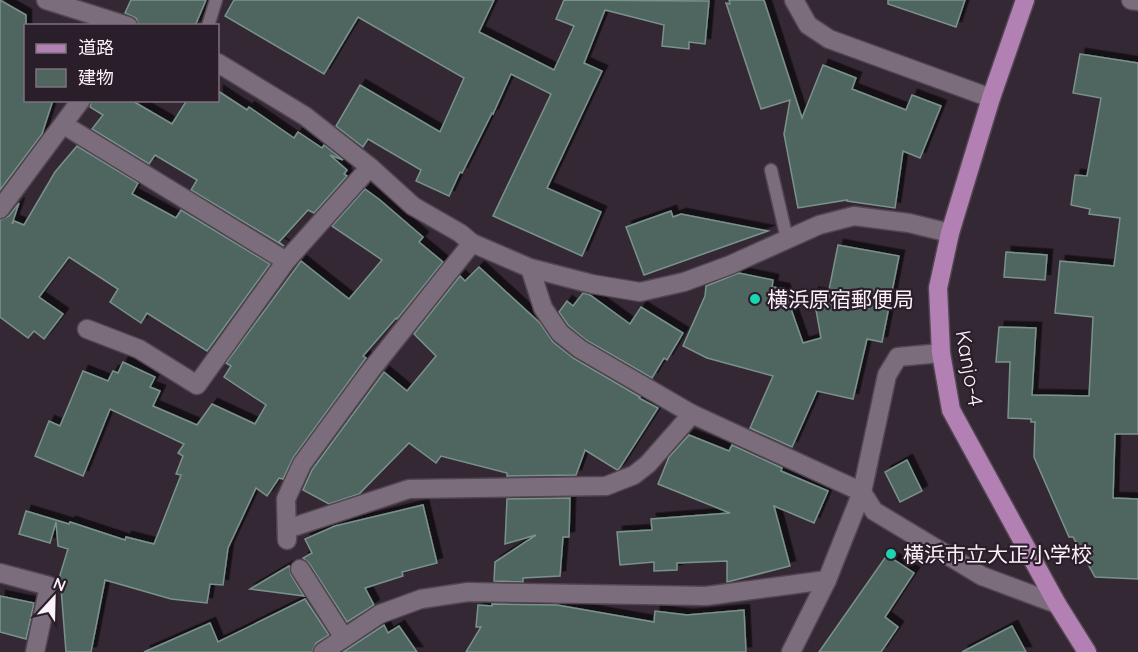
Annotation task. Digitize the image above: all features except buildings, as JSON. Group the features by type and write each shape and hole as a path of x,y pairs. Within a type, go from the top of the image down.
{"main road":[{"name":"Kanjo-4","path":"1025,0 991,99 950,233 938,288 941,353 951,410 1057,604 1087,652"}],"street":[{"path":"46,0 122,24"},
{"path":"794,0 808,25 829,39 991,99"},
{"path":"1131,0 1138,1"},
{"path":"219,64 305,116 370,167 413,206 460,232 472,243 530,268 592,284 640,292 684,282 730,265 819,225 854,216 909,223 950,233"},
{"path":"0,209 80,102"},
{"path":"64,125 286,261"},
{"path":"87,329 139,349 197,385 286,261 370,167"},
{"path":"472,243 371,370 302,464 286,499 287,535 409,489 606,486 634,475 648,464 692,414"},
{"path":"530,268 543,308 560,333 580,349 692,414 862,492 874,511 982,576 1057,604"},
{"path":"791,652 827,580 862,492 886,375 898,357 941,353"},
{"path":"300,569 344,638"},
{"path":"0,573 49,586 35,652"},
{"path":"323,652 380,614 421,599 468,592 706,596 827,580"}],"lane":[{"path":"209,24 216,0"},
{"path":"771,170 787,240"}],"place":[{"name":"横浜原宿郵便局","path":"755,299"},
{"name":"横浜市立大正小学校","path":"891,554"}]}
